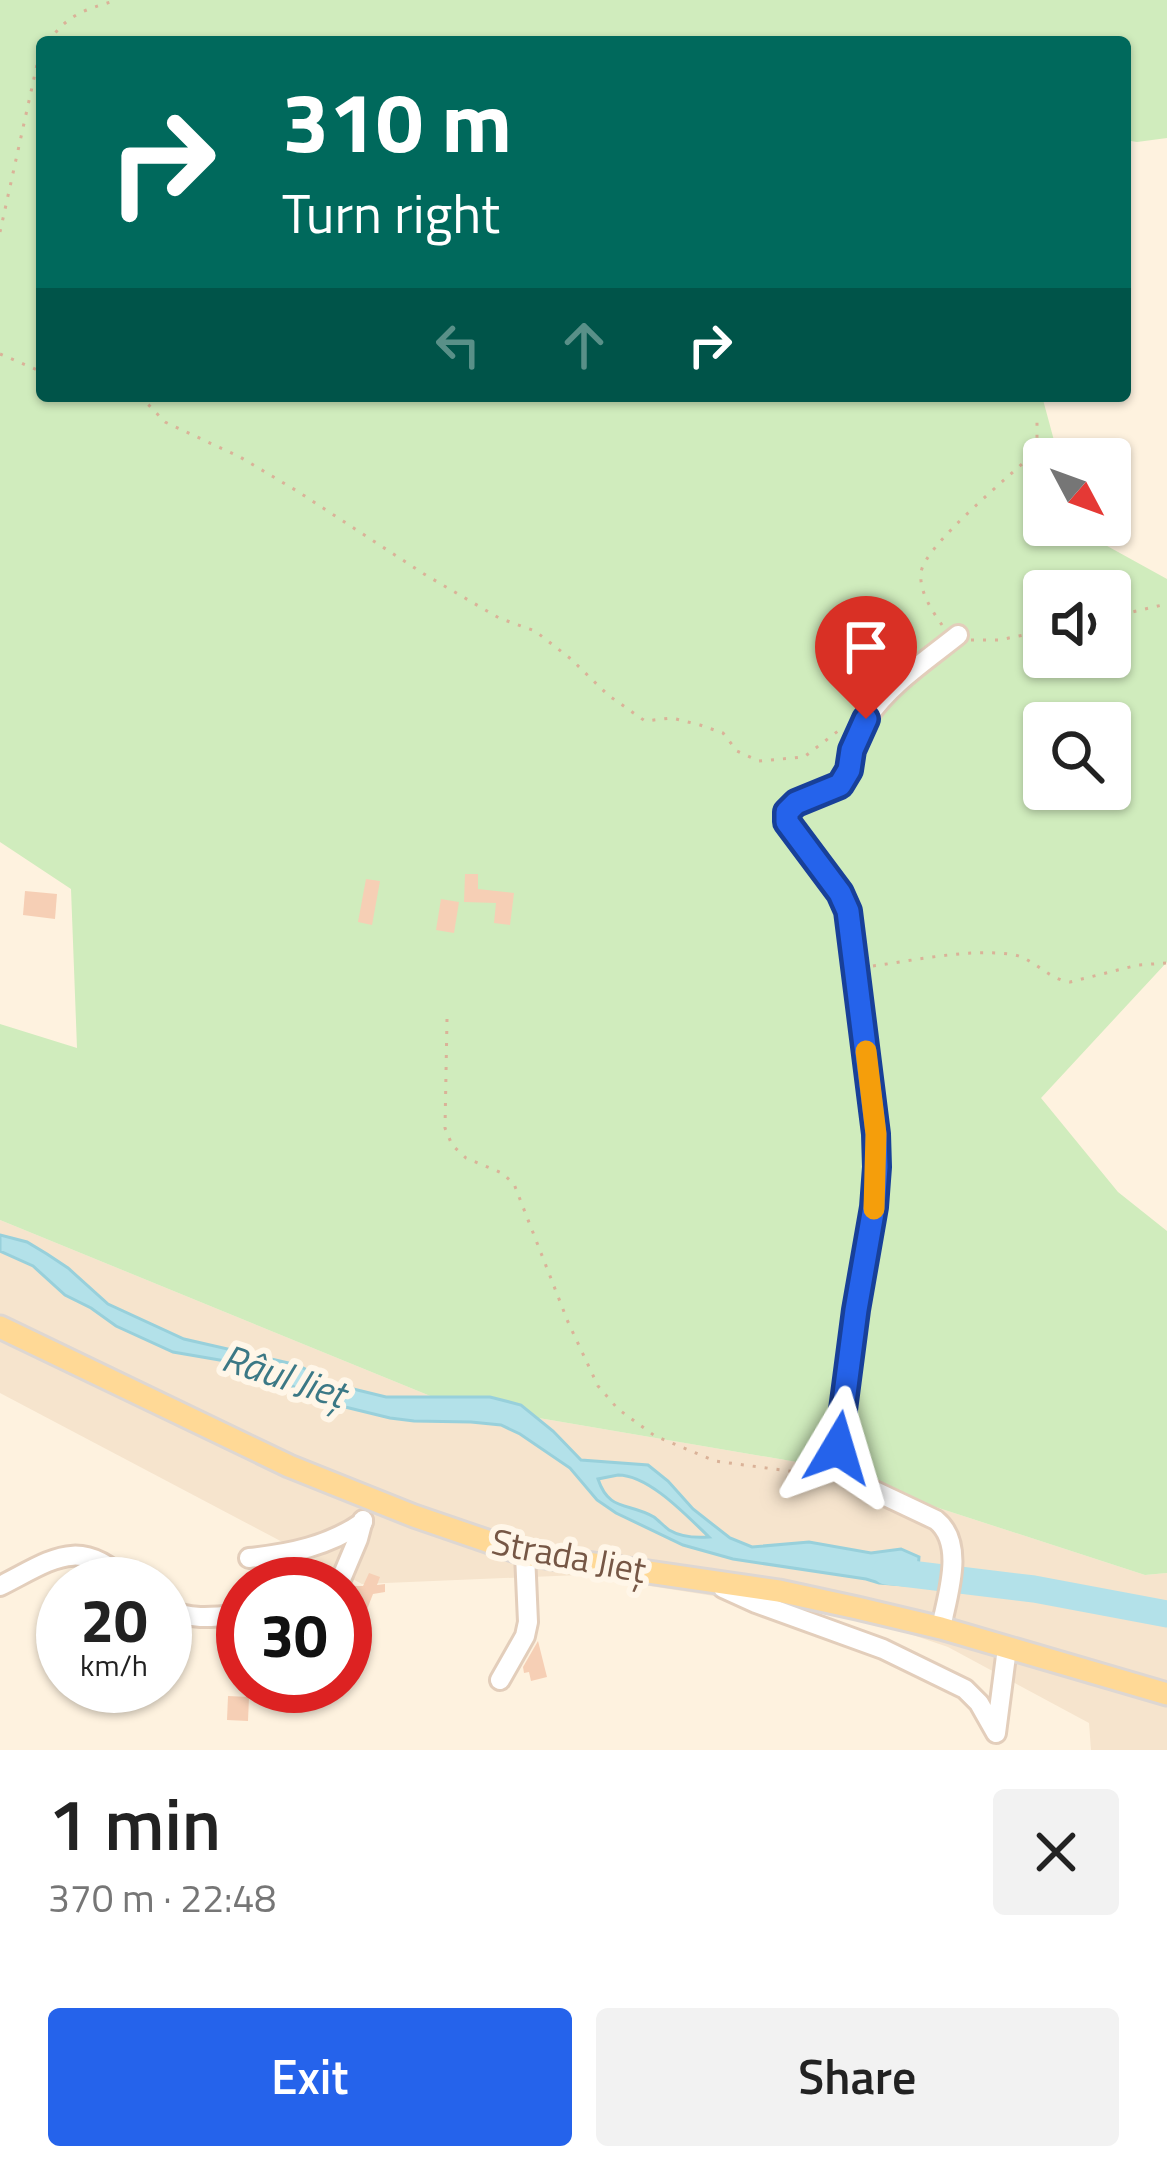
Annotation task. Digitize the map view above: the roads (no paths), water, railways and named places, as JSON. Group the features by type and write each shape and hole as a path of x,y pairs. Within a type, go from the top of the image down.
{"main road":[{"name":"Strada Jieț","path":"0,1327 269,1457 525,1554 799,1595 941,1628 1167,1694"}],"street":[{"path":"941,1628 952,1560 946,1528 860,1484 847,1474 838,1448 874,1207 876,1134 848,911 787,822 787,812 796,803 840,785 866,719 891,689 958,635"},
{"path":"349,1557 372,1499"},
{"path":"254,1557 305,1549 340,1537 363,1522"},
{"path":"500,1680 528,1622 525,1554"},
{"path":"0,1586 36,1566"},
{"path":"706,1580 883,1649 964,1689 979,1702 999,1742"},
{"path":"999,1742 1007,1648"}],"water":[{"path":"0,1235 27,1242 68,1268 108,1304 184,1339 297,1365 337,1385 386,1397 490,1397 521,1405 581,1460 648,1465 730,1538 752,1547 809,1542 871,1553 901,1549 919,1557 917,1586 733,1559 683,1545 616,1513 597,1500 570,1468 501,1425 390,1418 337,1405 237,1363 173,1352 116,1326 65,1295 33,1266 0,1251","holes":["630,1477 667,1498 709,1537 678,1534 645,1512 614,1502 598,1479"]}],"waterway":[{"name":"Râul Jieț","path":"886,1571 1034,1589 1167,1614"}]}
